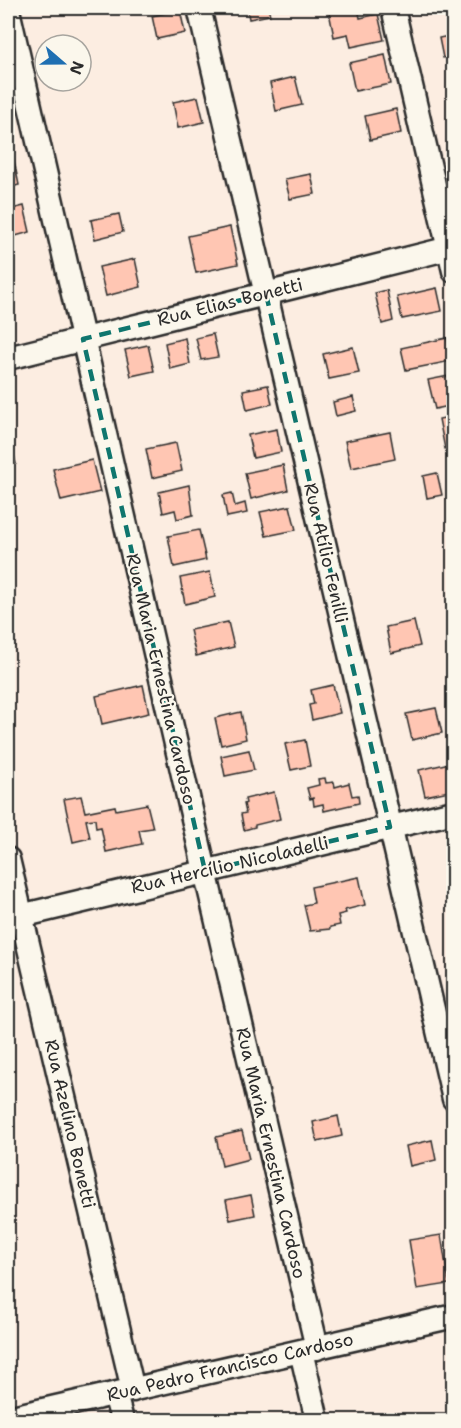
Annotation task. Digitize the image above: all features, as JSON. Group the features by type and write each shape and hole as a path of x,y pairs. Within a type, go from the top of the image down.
{"street":[{"name":"Rua Atílio Fenilli","path":"199,8 453,1099"},
{"path":"393,8 451,247 453,271"},
{"name":"Rua Maria Ernestina Cardoso","path":"8,10 206,871 309,1349 317,1420"},
{"name":"Rua Elias Bonetti","path":"8,358 451,247"},
{"name":"Rua Hercílio Nicoladelli","path":"14,917 453,812"},
{"name":"Rua Azelino Bonetti","path":"8,859 14,917 124,1392 122,1420"},
{"name":"Rua Pedro Francisco Cardoso","path":"8,1418 453,1316"}],"highlighted area":[{"path":"266,294 390,827 205,871 83,339"}],"building":[{"path":"247,8 268,8 270,15 249,19"},
{"path":"358,8 360,18 378,14 384,40 351,47 348,34 334,37 329,12"},
{"path":"180,10 185,33 157,39 152,16"},
{"path":"454,35 454,56 443,58 439,38"},
{"path":"385,55 391,84 355,91 349,63"},
{"path":"295,77 302,105 276,111 270,83"},
{"path":"198,97 204,122 178,128 173,102"},
{"path":"396,109 401,133 370,140 365,116"},
{"path":"13,156 19,185 8,188 8,158"},
{"path":"311,174 315,194 290,199 285,179"},
{"path":"24,206 30,232 8,238 8,210"},
{"path":"119,214 123,232 95,239 91,220"},
{"path":"230,227 238,264 196,273 188,236"},
{"path":"135,259 141,287 106,296 99,267"},
{"path":"437,288 442,311 402,319 397,297"},
{"path":"387,290 393,321 382,324 375,293"},
{"path":"213,334 218,357 201,360 196,338"},
{"path":"185,338 190,364 170,369 165,343"},
{"path":"447,338 451,361 406,370 401,348"},
{"path":"148,345 154,371 131,376 125,350"},
{"path":"353,347 359,373 329,379 323,354"},
{"path":"454,375 454,405 435,409 428,380"},
{"path":"268,385 272,404 247,410 243,390"},
{"path":"353,397 356,411 336,416 333,402"},
{"path":"454,416 454,448 445,449 439,419"},
{"path":"277,429 281,452 253,458 248,435"},
{"path":"8,432 16,464 8,466"},
{"path":"390,432 395,459 351,468 345,441"},
{"path":"176,443 182,471 152,478 146,449"},
{"path":"92,460 100,492 61,501 53,469"},
{"path":"283,465 288,490 251,499 245,473"},
{"path":"437,473 442,495 427,498 423,476"},
{"path":"189,485 193,515 177,519 175,510 163,513 159,492"},
{"path":"232,493 235,506 245,503 247,513 227,517 223,495"},
{"path":"290,506 296,530 266,536 260,512"},
{"path":"199,530 206,560 174,567 168,536"},
{"path":"210,572 215,597 185,604 180,578"},
{"path":"414,621 420,646 391,653 386,627"},
{"path":"228,622 234,647 196,656 190,630"},
{"path":"143,685 149,713 102,724 96,696"},
{"path":"333,685 340,713 312,720 309,705 314,704 311,690"},
{"path":"436,708 442,733 412,740 406,714"},
{"path":"241,712 246,739 221,745 215,718"},
{"path":"305,740 310,766 291,770 285,744"},
{"path":"249,750 254,770 225,776 221,756"},
{"path":"454,762 454,790 425,796 419,770"},
{"path":"325,778 326,783 334,782 335,787 349,783 352,796 358,795 359,803 324,811 323,804 314,806 313,798 310,799 307,788 319,785 318,779"},
{"path":"274,792 280,819 244,830 241,814 246,813 245,799"},
{"path":"81,796 85,812 115,806 116,810 147,804 153,828 139,830 142,844 106,852 101,827 96,828 95,819 86,820 90,838 73,842 64,799"},
{"path":"359,877 365,905 345,910 346,913 338,915 340,925 330,927 330,929 310,931 304,905 314,903 311,887"},
{"path":"338,1116 342,1136 317,1142 313,1122"},
{"path":"242,1131 249,1159 222,1166 216,1137"},
{"path":"432,1140 436,1160 410,1166 406,1146"},
{"path":"251,1195 255,1215 230,1220 226,1200"},
{"path":"441,1235 449,1284 417,1289 409,1240"}]}
